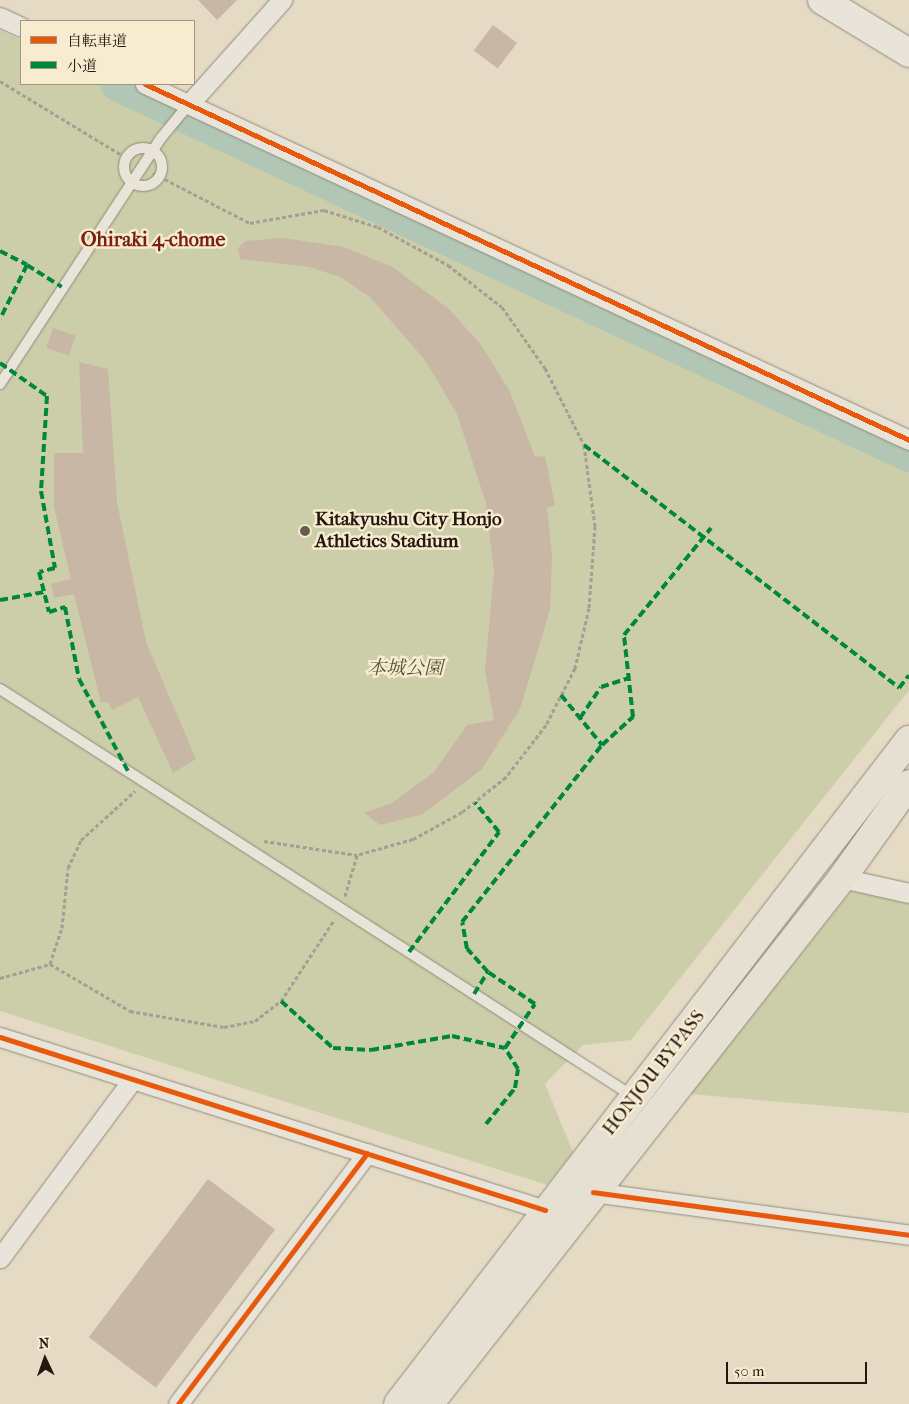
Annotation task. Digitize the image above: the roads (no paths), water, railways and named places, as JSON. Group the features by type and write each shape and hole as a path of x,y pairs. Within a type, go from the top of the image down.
{"highway":[{"name":"HONJOU BYPASS","path":"398,1404 545,1210 635,1097 909,740"},
{"name":"HONJOU BYPASS","path":"429,1404 593,1192 842,878 909,784"}],"street":[{"path":"189,104 282,0"},
{"path":"822,0 909,53"},
{"path":"0,17 20,27"},
{"path":"147,85 909,440"},
{"path":"842,878 909,894"},
{"path":"0,1037 545,1210"},
{"path":"0,1258 133,1079"},
{"path":"178,1404 367,1153"},
{"path":"593,1192 909,1235"}],"lane":[{"path":"0,384 154,150 189,104"},
{"path":"133,150 154,150 163,167 160,177 142,187 132,184 125,176 126,157 133,150"},
{"path":"0,689 635,1097"}],"waterway":[{"path":"119,85 909,455"}],"place":[{"name":"Kitakyushu City Honjo Athletics Stadium","path":"305,531"}],"district":[{"name":"Ohiraki 4-chome","path":"153,239"}],"park label":[{"name":"本城公園","path":"405,669"}]}
